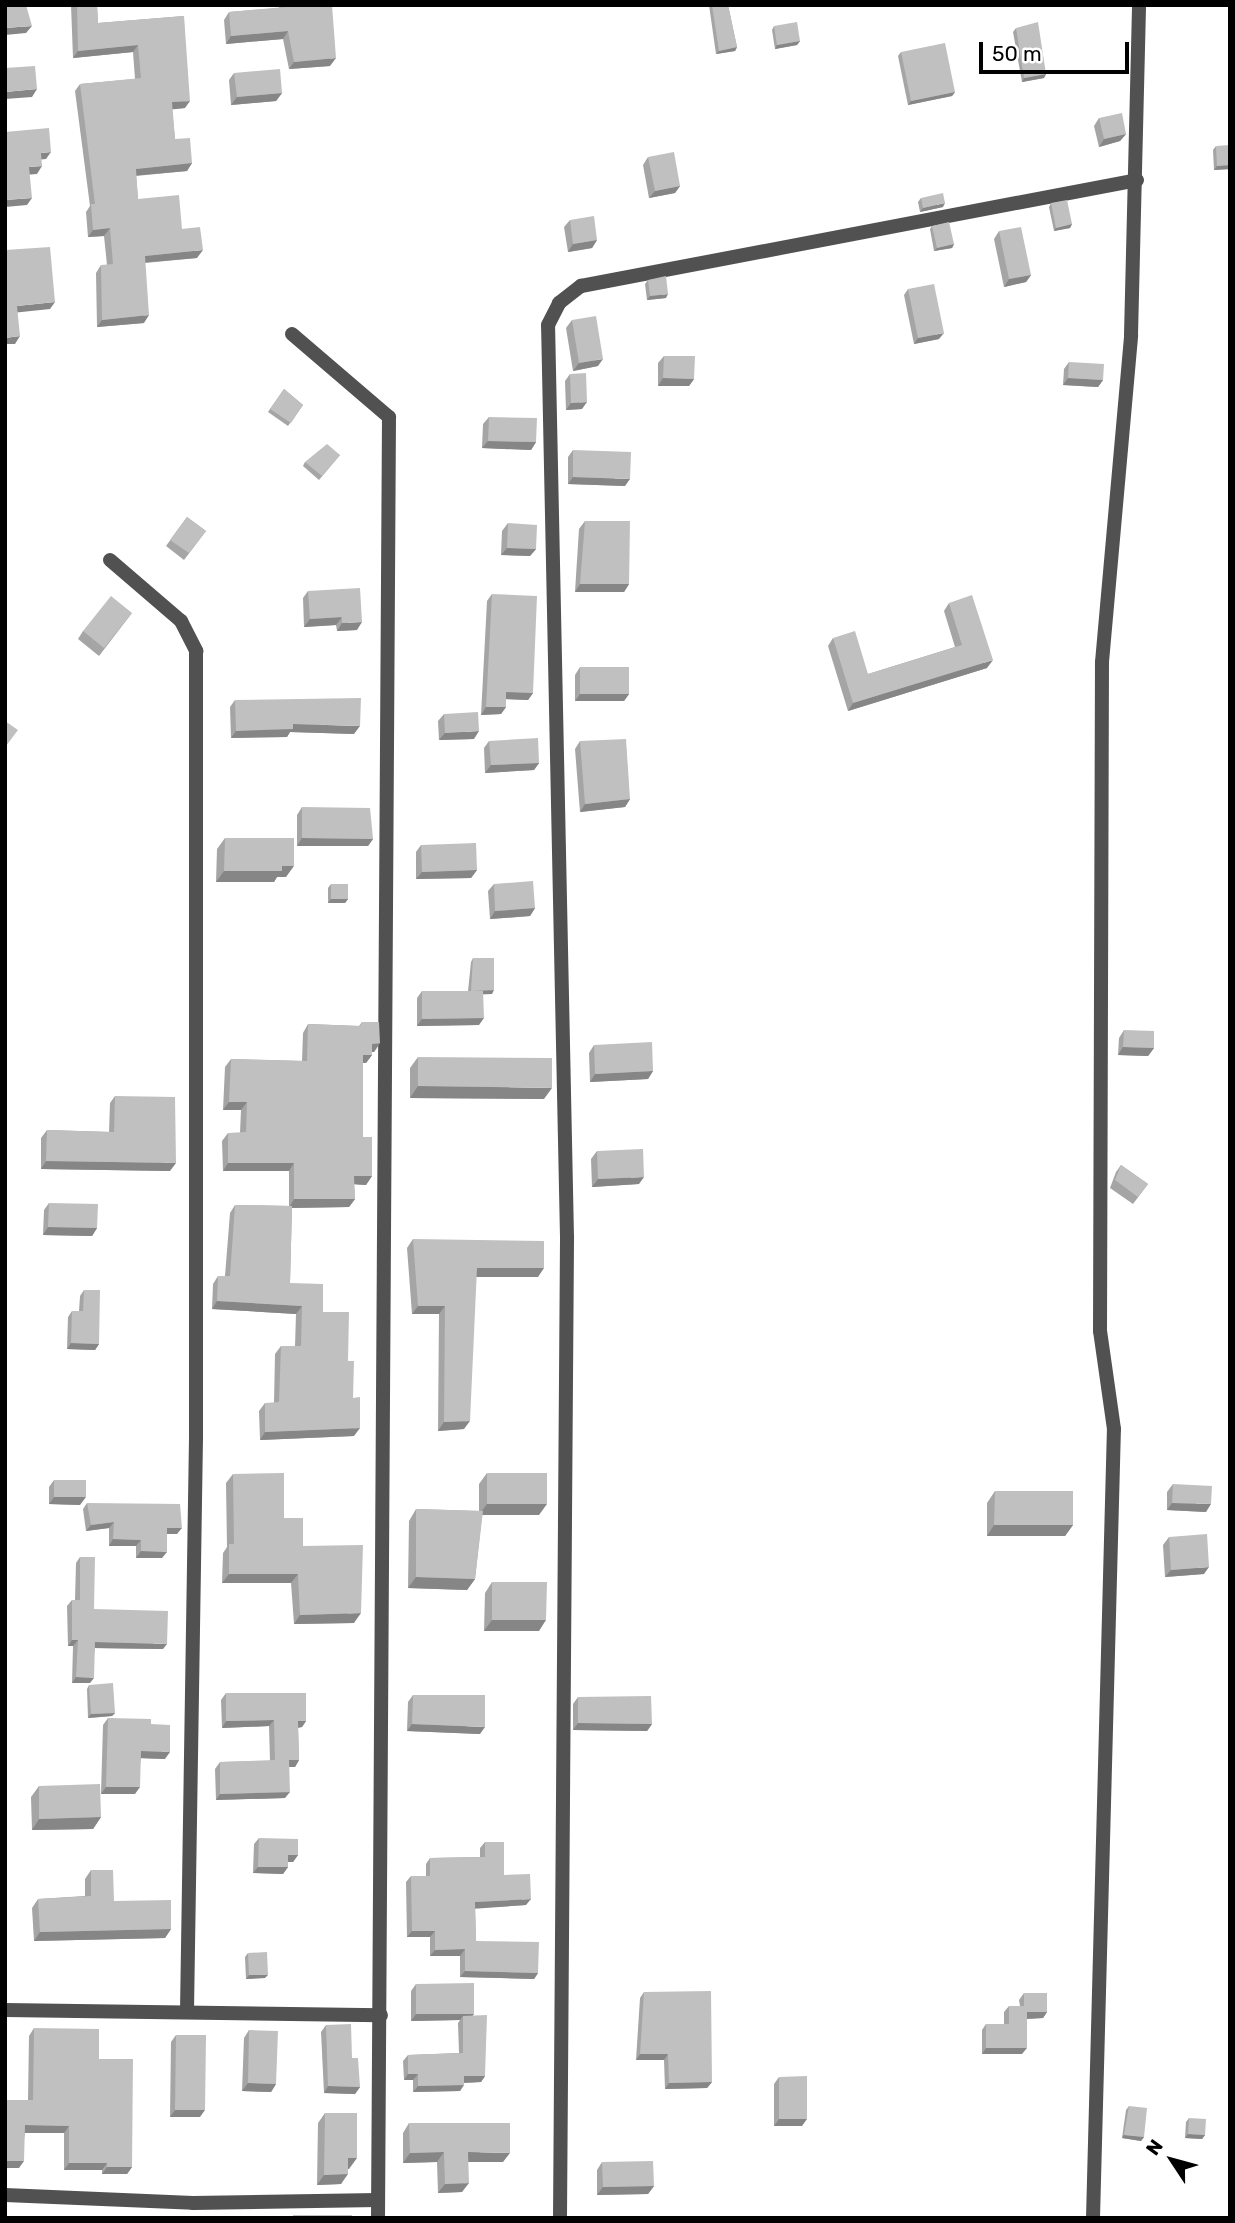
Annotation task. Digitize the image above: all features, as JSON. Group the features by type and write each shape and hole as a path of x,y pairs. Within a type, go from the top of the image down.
{"street":[{"path":"1093,2218 1114,1429 1100,1331 1102,662 1131,335 1137,180 1139,5"},
{"path":"560,2218 567,1237 548,325 559,303 581,286 1137,180"},
{"path":"292,334 389,417 378,2218"},
{"path":"110,560 181,621 196,651 196,1438 187,2009"},
{"path":"5,2010 187,2009 381,2015"},
{"path":"5,2195 193,2210 378,2200"}],"building":[{"path":"5,5 26,5 32,26 5,28"},
{"path":"77,5 97,5 98,23 184,16 190,101 172,102 175,139 190,138 192,163 136,169 138,199 179,195 182,229 200,227 203,250 145,256 149,315 102,320 101,265 113,264 110,228 93,230 91,204 95,204 80,84 141,78 138,45 78,51"},
{"path":"285,5 332,5 336,58 294,62 288,31 231,36 229,12"},
{"path":"712,5 728,5 737,47 719,51"},
{"path":"797,22 800,41 777,45 774,26"},
{"path":"1038,22 1046,74 1024,78 1016,28"},
{"path":"945,43 955,92 911,101 901,52"},
{"path":"35,66 37,89 5,92 5,68"},
{"path":"280,69 282,93 237,97 234,73"},
{"path":"1122,113 1126,134 1104,139 1099,118"},
{"path":"49,128 51,152 41,153 42,166 29,167 32,198 5,200 5,132"},
{"path":"1230,145 1230,165 1217,166 1216,146"},
{"path":"674,152 680,186 655,191 648,157"},
{"path":"943,193 945,203 923,208 921,198"},
{"path":"1067,200 1072,224 1056,228 1051,203"},
{"path":"594,216 597,240 573,244 570,220"},
{"path":"949,222 954,244 937,248 932,226"},
{"path":"1021,227 1031,275 1009,279 999,231"},
{"path":"50,247 55,302 17,306 20,336 5,338 5,250"},
{"path":"666,276 668,294 650,296 648,280"},
{"path":"934,284 944,333 918,338 908,289"},
{"path":"596,316 603,359 579,363 572,320"},
{"path":"664,356 695,356 694,379 663,378"},
{"path":"1069,362 1104,364 1103,380 1068,378"},
{"path":"586,373 587,402 571,403 570,374"},
{"path":"284,389 303,405 291,423 270,409"},
{"path":"489,417 537,418 536,442 488,441"},
{"path":"327,444 340,455 322,476 305,462"},
{"path":"573,450 631,452 630,479 573,477"},
{"path":"187,517 206,531 189,553 170,540"},
{"path":"585,521 630,521 629,584 580,584"},
{"path":"508,523 537,525 536,549 507,548"},
{"path":"360,588 362,622 342,623 342,617 310,619 308,591"},
{"path":"492,594 537,596 533,693 506,692 506,707 486,707"},
{"path":"972,595 993,660 853,703 833,638 855,631 868,674 962,645 949,603"},
{"path":"111,596 132,613 104,648 83,631"},
{"path":"580,667 629,667 629,694 580,694"},
{"path":"361,698 360,726 293,724 293,729 236,731 235,700"},
{"path":"478,712 479,731 445,733 444,714"},
{"path":"5,721 18,730 6,746 5,745"},
{"path":"538,738 539,763 491,765 489,741"},
{"path":"626,739 630,799 585,804 580,741"},
{"path":"302,807 370,808 373,839 302,838"},
{"path":"225,838 294,838 294,866 282,866 282,871 224,871"},
{"path":"476,843 477,870 422,872 421,845"},
{"path":"533,881 535,908 495,911 494,884"},
{"path":"331,884 348,884 348,899 331,899"},
{"path":"473,958 494,958 494,990 471,991"},
{"path":"422,991 483,991 484,1018 422,1019"},
{"path":"362,1022 379,1022 380,1043 372,1044 372,1055 363,1055 363,1137 372,1137 372,1176 354,1176 355,1199 294,1199 294,1163 228,1163 228,1133 246,1132 247,1102 229,1102 231,1059 307,1061 308,1024 360,1026"},
{"path":"1124,1030 1154,1031 1154,1048 1123,1047"},
{"path":"652,1042 653,1071 595,1074 594,1045"},
{"path":"418,1057 552,1058 552,1088 418,1086"},
{"path":"115,1096 175,1097 176,1163 46,1161 47,1130 114,1132"},
{"path":"643,1149 644,1177 598,1179 597,1151"},
{"path":"1121,1165 1148,1184 1138,1197 1115,1180"},
{"path":"49,1203 98,1204 97,1228 48,1227"},
{"path":"235,1205 292,1206 290,1283 323,1284 323,1312 349,1312 348,1361 354,1361 353,1398 360,1397 360,1428 265,1432 265,1403 279,1402 281,1346 301,1346 302,1306 217,1301 218,1276 230,1276"},
{"path":"413,1239 544,1241 544,1268 477,1268 470,1421 444,1422 445,1306 418,1306"},
{"path":"84,1290 100,1290 99,1344 71,1343 72,1311 83,1311"},
{"path":"284,1473 284,1518 303,1518 303,1546 363,1545 361,1613 300,1615 298,1574 229,1574 229,1544 234,1544 233,1474"},
{"path":"487,1473 547,1473 547,1504 487,1504"},
{"path":"54,1480 86,1480 86,1497 54,1497"},
{"path":"1173,1484 1212,1486 1211,1504 1172,1503"},
{"path":"995,1491 1073,1491 1073,1525 994,1525"},
{"path":"87,1503 180,1504 182,1528 167,1528 167,1552 141,1551 141,1540 113,1539 114,1522 91,1525"},
{"path":"416,1509 483,1511 475,1579 416,1577"},
{"path":"1207,1534 1209,1567 1171,1570 1169,1537"},
{"path":"80,1557 95,1557 94,1609 168,1611 167,1644 95,1642 94,1678 76,1677 78,1640 72,1640 72,1600 80,1600"},
{"path":"492,1582 547,1582 546,1620 492,1620"},
{"path":"113,1683 115,1713 91,1714 89,1685"},
{"path":"226,1693 306,1693 306,1721 298,1721 299,1760 289,1760 290,1792 220,1794 220,1762 275,1760 274,1720 226,1721"},
{"path":"413,1695 485,1695 485,1727 412,1724"},
{"path":"651,1696 652,1724 578,1723 578,1697"},
{"path":"108,1718 151,1719 151,1724 170,1725 170,1752 141,1751 140,1787 106,1787"},
{"path":"100,1784 101,1817 39,1819 39,1786"},
{"path":"259,1838 298,1839 298,1855 288,1855 288,1867 258,1867"},
{"path":"485,1842 504,1842 504,1875 530,1874 531,1899 475,1902 476,1941 539,1942 538,1973 465,1971 465,1949 435,1950 435,1931 412,1931 411,1876 430,1876 430,1858 485,1857"},
{"path":"91,1870 113,1870 114,1901 171,1900 171,1929 40,1932 38,1899 91,1896"},
{"path":"267,1952 268,1975 249,1975 248,1953"},
{"path":"474,1983 474,2014 416,2014 416,1984"},
{"path":"711,1991 712,2082 669,2083 668,2054 640,2054 644,1992"},
{"path":"1024,1993 1047,1993 1047,2012 1027,2012 1027,2048 986,2048 986,2024 1009,2024 1009,2006 1024,2006"},
{"path":"487,2015 485,2076 464,2076 464,2085 418,2086 418,2074 408,2074 408,2055 463,2053 463,2016"},
{"path":"351,2024 352,2058 358,2058 360,2087 328,2086 326,2025"},
{"path":"34,2028 99,2029 99,2059 133,2059 132,2167 107,2167 107,2163 69,2163 69,2126 25,2125 24,2161 5,2161 5,2100 33,2100"},
{"path":"249,2030 278,2031 276,2084 248,2083"},
{"path":"176,2035 206,2035 205,2110 175,2110"},
{"path":"807,2076 807,2119 779,2119 779,2077"},
{"path":"1129,2106 1147,2108 1144,2137 1124,2135"},
{"path":"325,2113 357,2113 357,2158 348,2158 348,2174 324,2175"},
{"path":"1189,2118 1206,2119 1205,2135 1188,2134"},
{"path":"409,2123 510,2123 510,2153 468,2152 469,2183 445,2184 444,2152 410,2153"},
{"path":"653,2161 654,2186 603,2187 602,2162"},
{"path":"293,2215 352,2215 352,2218 293,2218"}]}
